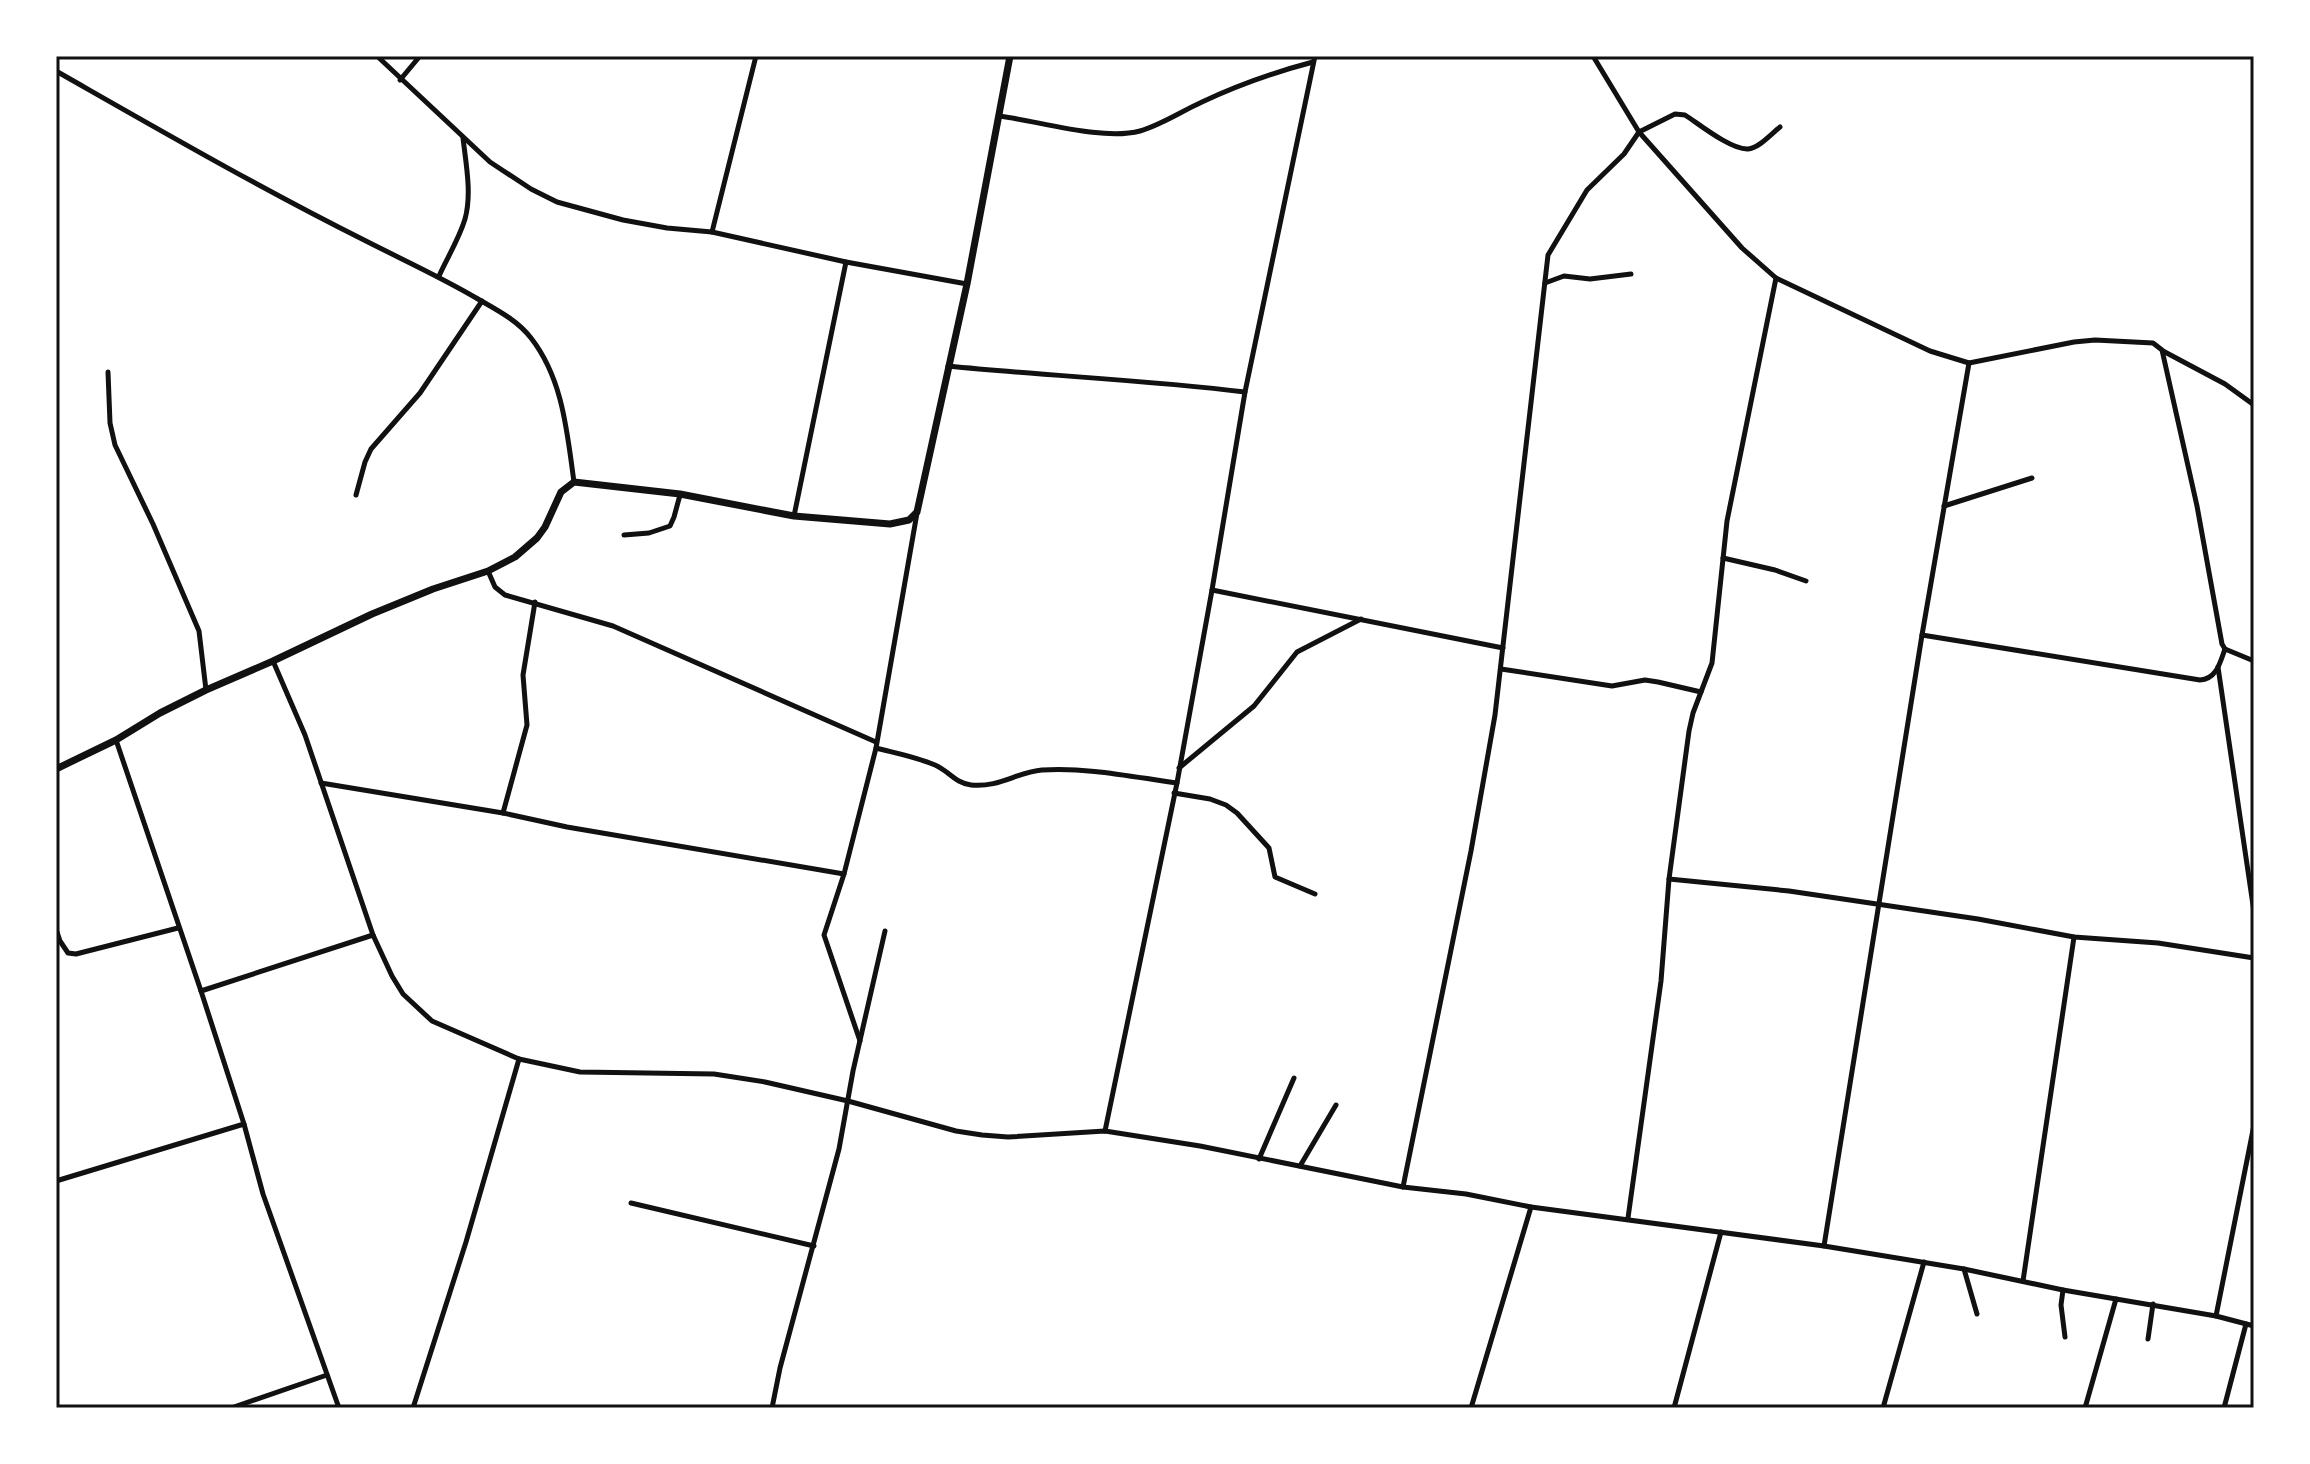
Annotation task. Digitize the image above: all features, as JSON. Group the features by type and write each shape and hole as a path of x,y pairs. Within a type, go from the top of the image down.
{"street":[{"path":"377,56 490,162 557,202 623,220 712,232 846,262 967,284"},
{"path":"400,80 420,56"},
{"path":"712,232 756,56"},
{"path":"860,1041 824,935 844,874 876,745 917,512 967,284 1010,56"},
{"path":"1593,56 1639,132 1742,248 1776,278 1930,351 1969,363 2074,342 2153,343 2225,384 2254,405"},
{"path":"998,116 1116,134 1140,131 1232,88 1314,59"},
{"path":"1105,1131 1177,783 1245,392 1314,59"},
{"path":"56,71 245,178 439,276 522,328 544,360 557,387 567,429 574,482"},
{"path":"1403,1187 1484,783 1501,669 1548,255 1587,190 1624,154 1639,132 1675,114 1685,115 1738,147 1749,149 1780,127"},
{"path":"439,276 467,212 463,137"},
{"path":"794,516 846,262"},
{"path":"1544,283 1564,276 1590,279 1631,274"},
{"path":"1628,1218 1661,981 1669,879 1689,731 1712,663 1732,488 1776,278"},
{"path":"356,495 371,449 420,393 482,301"},
{"path":"2162,350 2197,506 2222,644 2225,649 2254,661"},
{"path":"1824,1246 1969,363"},
{"path":"948,366 1170,383 1245,392"},
{"path":"108,372 110,423 115,445 199,631 206,690"},
{"path":"1944,506 2032,478"},
{"path":"56,769 206,690 372,614 488,571 515,557 537,538 561,492 574,482 680,494 794,516 890,524 909,520 917,512"},
{"path":"624,535 649,533 670,526 680,494"},
{"path":"1723,558 1806,581"},
{"path":"488,571 499,592 613,626 876,745 940,767 953,779 967,785 1000,784 1034,771 1060,769 1177,783"},
{"path":"1212,590 1503,648"},
{"path":"503,813 527,725 523,675 535,602"},
{"path":"1179,768 1254,706 1297,652 1362,618"},
{"path":"1922,635 2200,680 2212,676 2225,649"},
{"path":"273,661 305,735 373,935 403,994 424,1015 450,1030 519,1059 580,1072 714,1074 765,1082 982,1135 1008,1137 1105,1131 1200,1146 1403,1187 1924,1262 2216,1316 2254,1326"},
{"path":"2218,667 2254,909"},
{"path":"1501,669 1612,686 1645,680 1701,692"},
{"path":"116,740 201,991 263,1194 339,1408"},
{"path":"321,783 844,874"},
{"path":"1174,793 1210,799 1232,809 1269,848 1275,877 1315,894"},
{"path":"1669,879 1878,903 2074,937 2158,943 2254,958"},
{"path":"56,929 68,953 76,954 178,928"},
{"path":"772,1408 814,1246 885,931"},
{"path":"201,991 373,935"},
{"path":"2023,1281 2074,937"},
{"path":"413,1408 466,1242 519,1059"},
{"path":"1259,1159 1294,1078"},
{"path":"1300,1166 1336,1105"},
{"path":"56,1181 244,1124"},
{"path":"2216,1316 2254,1125"},
{"path":"631,1203 814,1246"},
{"path":"1471,1408 1531,1207"},
{"path":"1674,1408 1721,1232"},
{"path":"1883,1408 1924,1262"},
{"path":"1964,1269 1977,1314"},
{"path":"2063,1290 2061,1305 2065,1337"},
{"path":"2085,1408 2116,1299"},
{"path":"2148,1339 2153,1304"},
{"path":"2224,1408 2246,1324"},
{"path":"231,1408 327,1375"}]}
